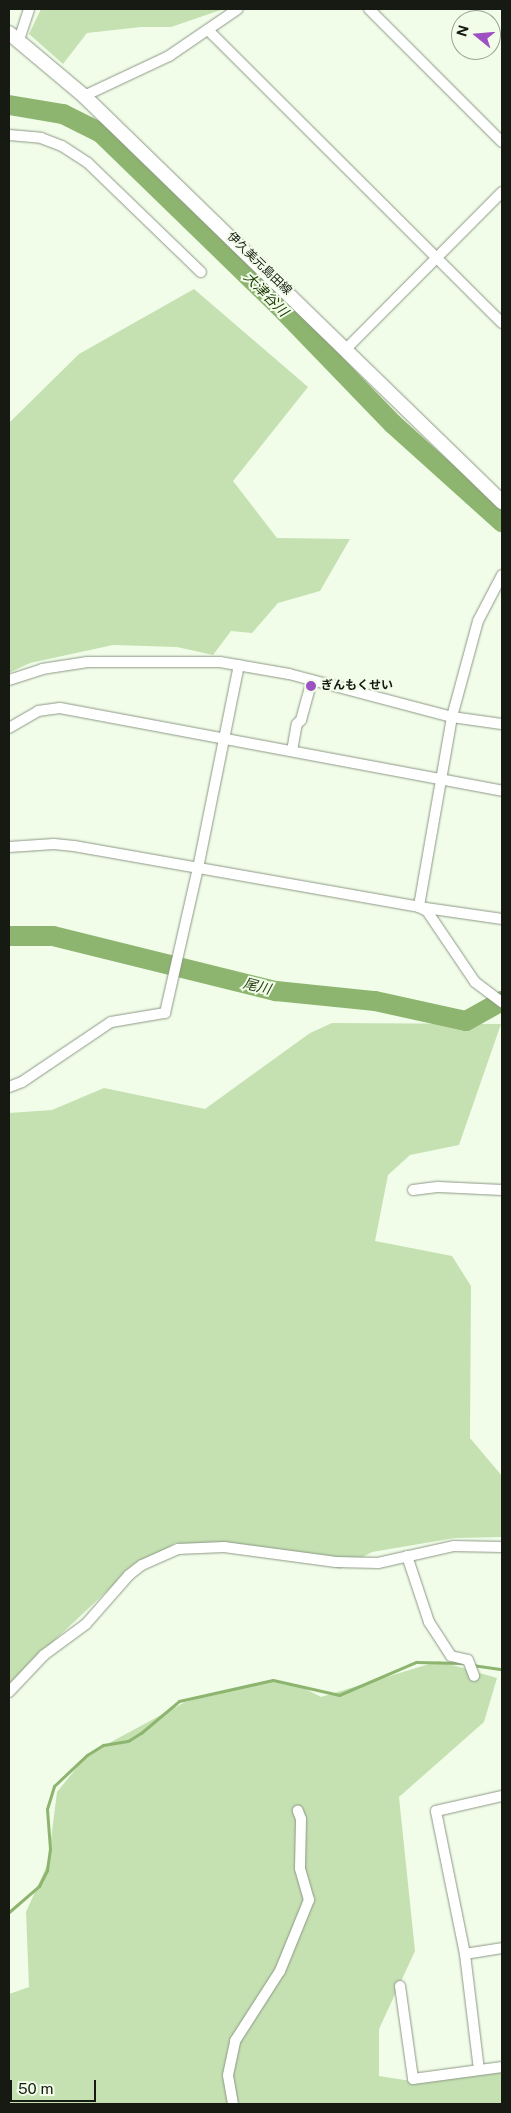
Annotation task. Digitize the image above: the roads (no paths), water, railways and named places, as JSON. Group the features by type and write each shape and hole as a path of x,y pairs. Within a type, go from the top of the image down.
{"main road":[{"name":"伊久美元島田線","path":"14,37 84,96 502,502"}],"street":[{"path":"14,37 29,9"},
{"path":"84,96 169,56 208,32 238,9"},
{"path":"368,9 502,142"},
{"path":"208,32 502,323"},
{"path":"9,135 41,138 62,146 88,163 201,272"},
{"path":"346,349 502,192"},
{"path":"419,907 452,717 478,621 502,575"},
{"path":"9,680 57,666 87,662 194,660 240,665 312,680 452,717 502,724"},
{"path":"9,1087 22,1082 111,1022 165,1012 198,868 240,665"},
{"path":"292,752 296,724 302,720 312,680"},
{"path":"9,728 38,711 60,708 502,791"},
{"path":"9,848 54,844 419,907 502,919"},
{"path":"419,907 426,911 462,968 490,994 502,1002"},
{"path":"413,1190 439,1187 502,1190"},
{"path":"9,1692 44,1655 86,1624 129,1575 142,1565 178,1548 224,1547 378,1563 454,1546 502,1547"},
{"path":"408,1556 429,1622 451,1656 468,1660 474,1676"},
{"path":"479,2070 466,1954 436,1811 502,1796"},
{"path":"233,2104 228,2075 235,2041 280,1971 309,1900 300,1868 301,1819 298,1811"},
{"path":"466,1954 502,1948"},
{"path":"400,1986 413,2079 502,2067"}],"waterway":[{"name":"大津谷川","path":"9,105 63,114 101,133 279,306 393,424 502,522"},
{"name":"尾川","path":"9,936 53,936 276,991 375,1001 466,1021 502,1001"},
{"path":"9,1912 39,1886 47,1870 50,1849 47,1809 54,1786 87,1755 103,1745 128,1741 141,1733 179,1701 273,1680 339,1695 416,1662 461,1663"},
{"path":"472,1665 502,1669"}],"place":[{"name":"ぎんもくせい","path":"311,686"}]}
